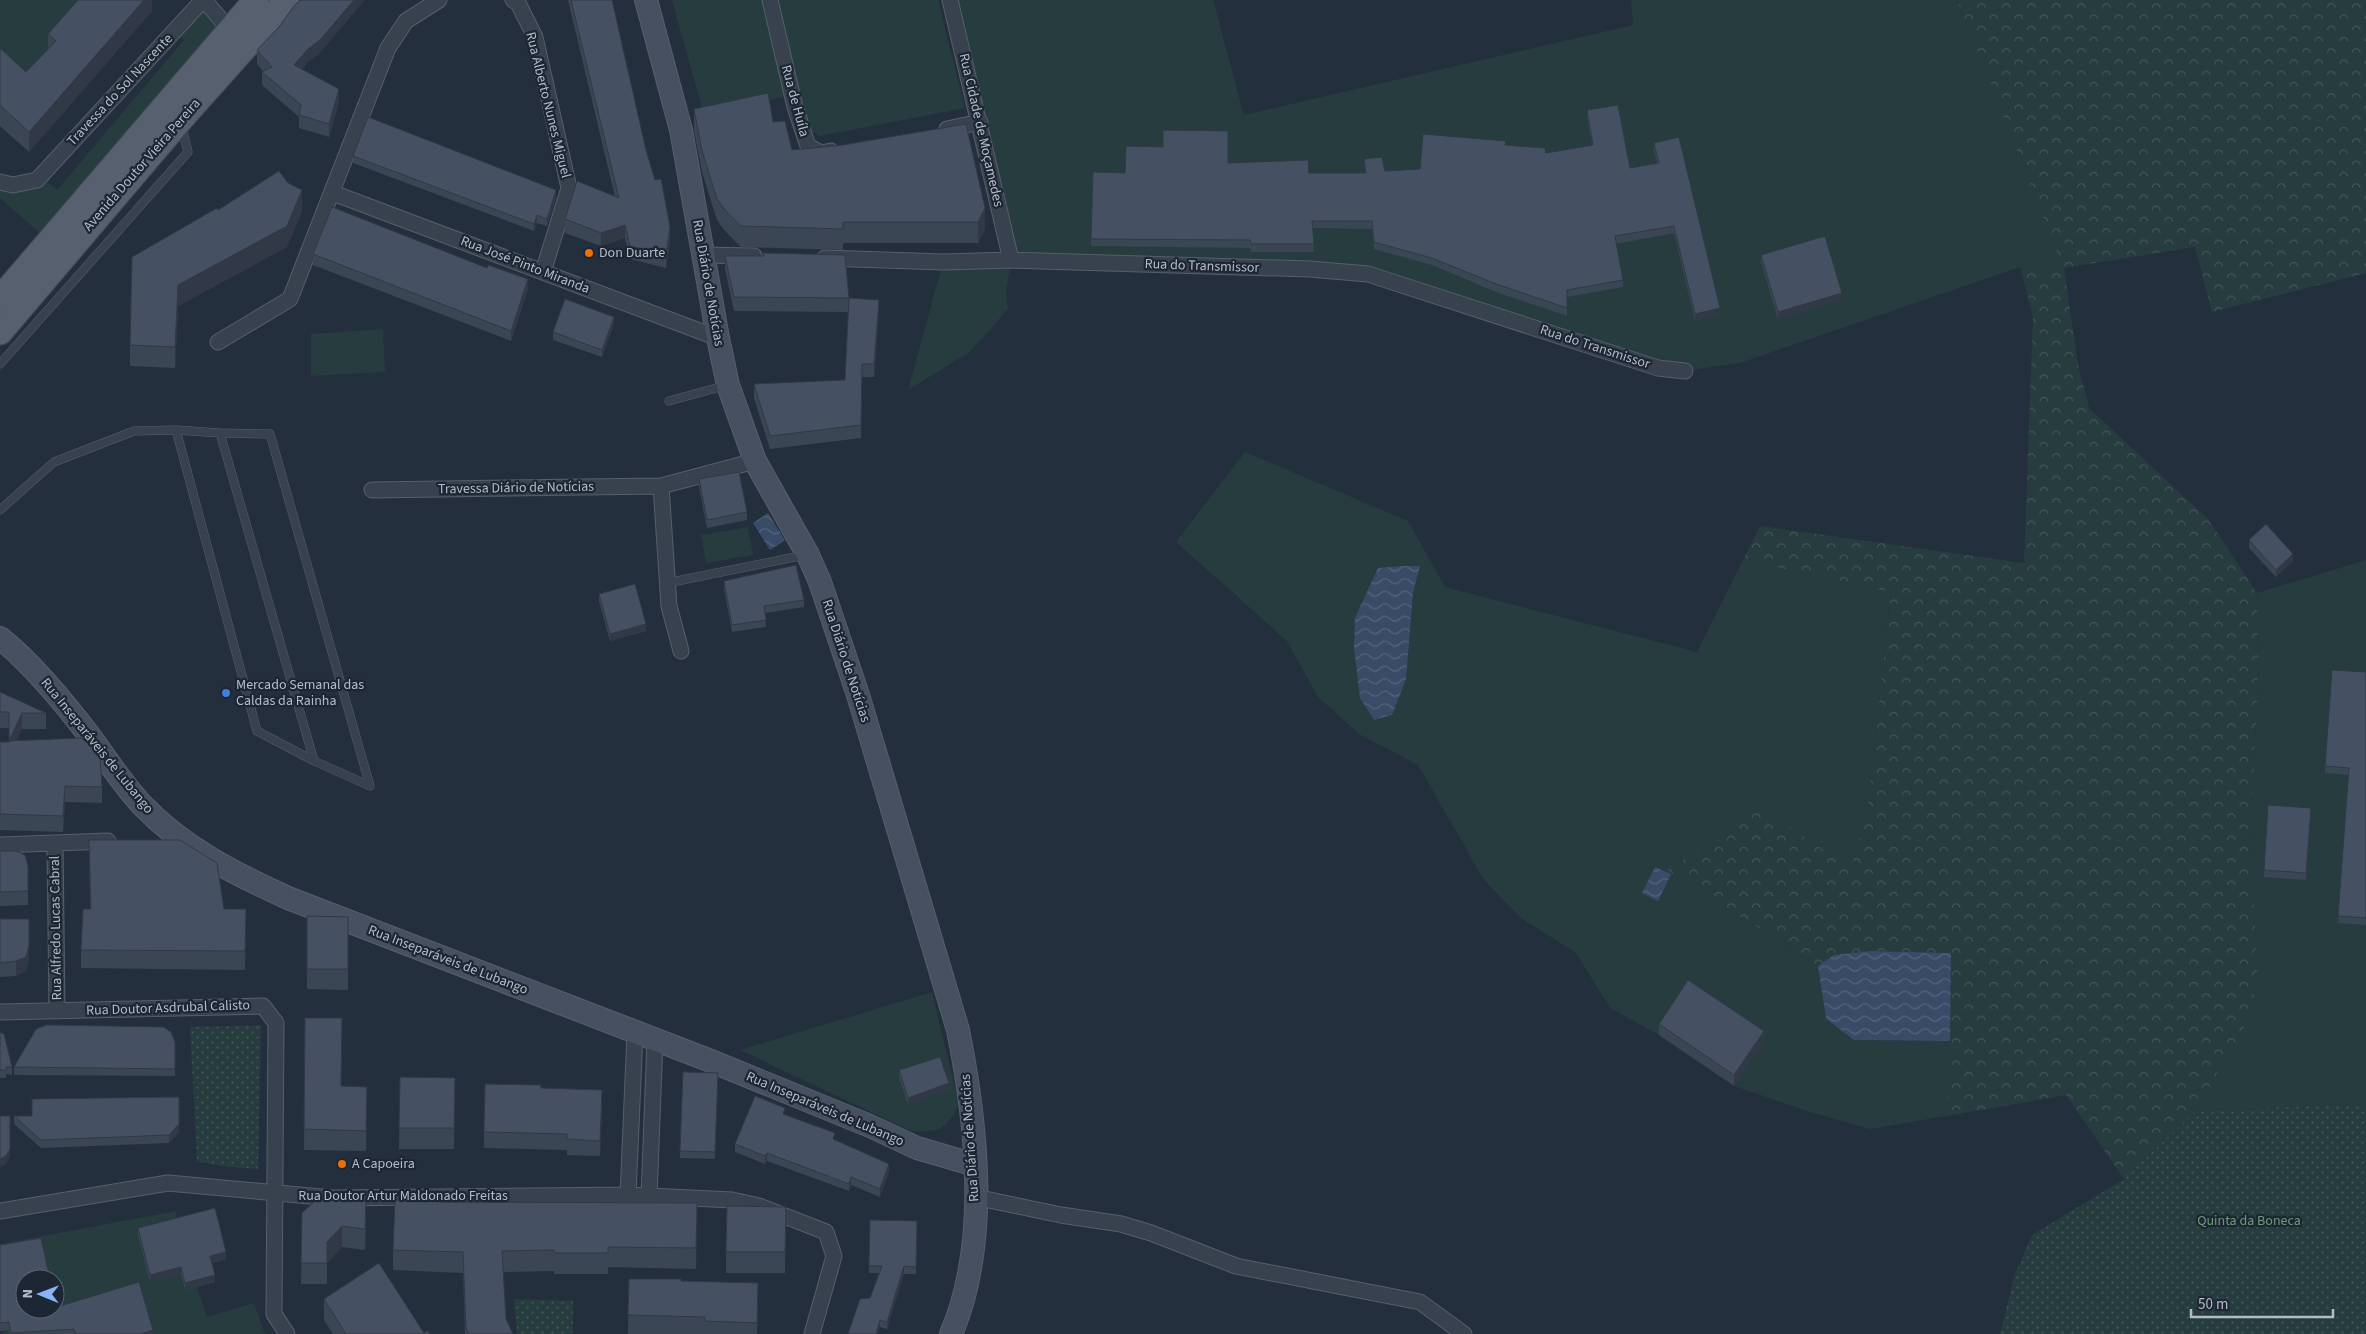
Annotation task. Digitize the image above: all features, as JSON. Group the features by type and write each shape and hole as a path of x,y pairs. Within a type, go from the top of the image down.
{"main road":[{"name":"Avenida Doutor Vieira Pereira","path":"0,299 256,0"},
{"name":"Avenida Doutor Vieira Pereira","path":"0,332 180,120 287,0"},
{"name":"Rua Diário de Notícias","path":"646,0 681,130 728,385 755,461 808,555 820,582 858,695 958,1030 967,1074 975,1165 975,1197 973,1250 969,1278 960,1314 951,1334"},
{"name":"Rua Inseparáveis de Lubango","path":"0,638 28,664 72,714 142,805 162,824 210,860 288,898 862,1122 916,1148 975,1165"}],"street":[{"path":"203,0 230,30"},
{"name":"Travessa do Sol Nascente","path":"0,182 13,184 37,180 203,0"},
{"path":"218,342 290,299 333,193 388,48 406,21 439,0"},
{"name":"Rua Alberto Nunes Miguel","path":"513,0 518,3 535,37 568,188 543,272"},
{"name":"Rua de Huíla","path":"770,0 795,107 808,146 821,153 849,148"},
{"name":"Rua Cidade de Moçamedes","path":"950,0 1011,260"},
{"path":"933,131 980,122"},
{"name":"Rua José Pinto Miranda","path":"333,193 718,338"},
{"path":"703,255 773,257"},
{"name":"Rua do Transmissor","path":"813,258 943,262 1011,260 1310,269 1368,274 1658,368 1685,371"},
{"name":"Travessa Diário de Notícias","path":"372,490 661,486 755,461"},
{"path":"661,486 669,606 681,651"},
{"path":"0,845 123,840"},
{"name":"Rua Alfredo Lucas Cabral","path":"55,844 57,1011"},
{"name":"Rua Doutor Asdrubal Calisto","path":"0,1012 263,1006 276,1024 276,1194"},
{"path":"628,1196 645,1036"},
{"path":"645,1036 649,1197"},
{"name":"Rua Doutor Artur Maldonado Freitas","path":"0,1211 168,1183 332,1198 628,1196 732,1200 759,1206 826,1232 834,1256 812,1334"},
{"path":"276,1194 274,1314 287,1334"},
{"path":"975,1197 1054,1214 1121,1224 1151,1233 1236,1266 1420,1302 1464,1334"}],"lane":[{"path":"0,364 188,152 180,120"},
{"path":"669,401 728,385"},
{"path":"0,510 54,462 134,431 176,430 270,434 370,786 314,761 257,731 176,430"},
{"path":"220,433 314,761"},
{"path":"667,584 808,555"}],"green space":[{"path":"0,0 96,0 38,81 0,69"},
{"path":"672,0 938,0 965,108 820,136 808,130 796,94 704,115"},
{"path":"950,0 1213,0 1244,115 1633,25 1631,0 1957,0 2064,268 2020,267 1740,363 1685,371 1368,274 1011,260"},
{"path":"1957,0 2366,0 2366,273 2212,312 2195,247 2064,268 2078,365 2089,408 2209,520 2257,593 2259,661 2250,847 2258,972 2251,1016 2195,1111 2124,1179 2066,1095 1947,1116 1951,953 1871,951 1834,955 1818,966 1667,870 1762,809 1851,868 1867,813 1891,592 1743,560 1760,526 2024,563 2033,317 2020,267 2063,267"},
{"path":"201,9 222,26 42,235 0,198 0,186 46,181 57,190 184,40 177,35"},
{"path":"1011,260 1006,292 1008,309 970,352 908,390 943,262"},
{"path":"383,329 385,372 311,376 311,334"},
{"path":"1245,452 1408,521 1445,587 1697,652 1743,560 1891,591 1867,813 1851,868 1668,870 1818,966 1826,1019 1854,1040 1950,1041 1947,1116 1870,1129 1807,1111 1734,1086 1764,1042 1659,1035 1610,1008 1576,953 1521,918 1484,880 1418,765 1359,734 1318,697 1287,641 1176,542"},
{"path":"748,527 753,555 706,563 701,535"},
{"path":"2366,560 2366,1103 2195,1111 2251,1016 2258,972 2250,847 2259,661 2257,593"},
{"path":"932,992 959,1104 946,1125 936,1130 911,1131 740,1050"},
{"path":"261,1025 258,1169 221,1166 197,1161 190,1027"},
{"name":"Quinta da Boneca","path":"2366,1103 2366,1334 2000,1334 2015,1274 2032,1235 2124,1179 2195,1111"},
{"path":"176,1211 176,1226 207,1317 254,1303 265,1334 3,1334 0,1316 0,1244"},
{"path":"514,1299 573,1301 573,1332 571,1334 517,1334"}],"water":[{"path":"768,513 785,540 770,550 753,523"},
{"path":"1420,566 1413,592 1406,679 1392,715 1374,720 1360,698 1354,648 1355,618 1378,568"},
{"path":"1655,867 1671,874 1658,901 1642,893"},
{"path":"1871,951 1951,953 1950,1041 1854,1040 1826,1019 1818,966 1834,955"}],"building":[{"path":"78,0 144,0 29,132 0,105 0,48 26,72 56,41 48,34"},
{"path":"300,0 354,0 320,40 308,49 294,65 339,89 329,124 299,115 301,105 262,72 272,67 257,50 279,27"},
{"path":"571,0 612,0 646,150 655,180 661,179 670,227 666,255 630,246 625,225 601,233 565,219 577,181 619,198"},
{"path":"768,93 773,122 785,121 792,150 843,145 966,124 985,208 978,222 843,222 843,229 741,226 717,199 702,151 694,109"},
{"path":"1618,105 1630,168 1659,163 1654,143 1679,137 1720,308 1695,314 1674,226 1615,236 1623,280 1567,290 1567,308 1496,284 1432,258 1374,242 1372,221 1312,221 1314,244 1251,244 1250,240 1091,239 1093,172 1125,173 1126,146 1163,147 1163,130 1228,131 1228,163 1308,160 1309,173 1366,173 1364,159 1382,157 1385,171 1420,169 1423,134 1506,141 1505,145 1545,148 1546,153 1593,145 1587,110"},
{"path":"368,117 556,190 547,219 537,215 534,224 353,156"},
{"path":"279,171 288,183 302,190 287,226 178,285 175,347 130,345 132,257 217,208 218,210"},
{"path":"332,207 487,268 488,265 528,279 511,331 313,254"},
{"path":"1825,236 1842,293 1778,312 1761,255"},
{"path":"762,253 845,255 849,298 734,297 725,256 765,256"},
{"path":"849,298 879,300 874,364 862,364 861,425 770,436 754,384 845,380"},
{"path":"565,299 614,317 602,350 553,332"},
{"path":"739,472 747,512 707,520 699,479"},
{"path":"2266,524 2293,554 2276,570 2249,540"},
{"path":"796,565 804,600 764,606 766,620 732,625 724,581"},
{"path":"635,584 646,624 610,634 599,594"},
{"path":"2332,670 2366,672 2366,918 2338,916 2349,768 2325,766"},
{"path":"0,692 46,713 22,713 9,741 9,712 0,712"},
{"path":"81,738 93,747 100,756 102,787 65,786 63,816 0,814 0,742"},
{"path":"2268,805 2311,808 2306,873 2264,870"},
{"path":"89,840 180,840 217,863 224,909 246,909 245,951 81,950 83,909 91,909"},
{"path":"0,851 16,851 25,855 28,866 28,891 0,892"},
{"path":"307,916 348,917 348,969 307,969"},
{"path":"0,919 29,919 29,945 26,957 16,961 0,963"},
{"path":"1688,980 1764,1031 1734,1075 1659,1024"},
{"path":"305,1018 342,1018 341,1086 367,1087 366,1131 304,1129"},
{"path":"47,1025 163,1027 171,1032 175,1042 175,1069 14,1067 36,1029"},
{"path":"0,1032 4,1034 12,1067 6,1067 6,1070 0,1070"},
{"path":"940,1057 949,1083 908,1098 899,1070"},
{"path":"683,1072 718,1073 715,1152 680,1151"},
{"path":"400,1077 455,1078 454,1128 399,1128"},
{"path":"485,1084 541,1085 541,1088 602,1090 600,1141 567,1139 567,1134 484,1132"},
{"path":"755,1096 785,1108 783,1114 835,1133 833,1139 889,1164 880,1189 851,1177 849,1184 767,1153 765,1156 735,1144"},
{"path":"179,1097 179,1124 169,1135 41,1140 14,1116 32,1116 32,1099"},
{"path":"0,1116 10,1116 10,1149 6,1156 0,1159"},
{"path":"317,1199 366,1201 365,1229 342,1226 327,1242 327,1263 301,1263 302,1213"},
{"path":"395,1200 697,1203 696,1248 608,1247 608,1253 554,1253 554,1250 502,1251 506,1319 513,1334 470,1334 466,1328 463,1252 393,1250"},
{"path":"727,1206 786,1207 785,1252 726,1252"},
{"path":"215,1208 226,1252 210,1256 215,1275 185,1283 181,1267 150,1275 138,1228"},
{"path":"870,1220 917,1221 916,1267 904,1266 887,1322 880,1320 876,1334 848,1334 860,1299 870,1298 882,1266 869,1266"},
{"path":"41,1238 48,1269 15,1269 15,1319 65,1319 65,1305 139,1282 153,1330 141,1334 76,1334 74,1329 11,1333 9,1322 0,1323 0,1245"},
{"path":"379,1263 424,1333 428,1331 430,1334 346,1334 324,1299"},
{"path":"629,1279 681,1279 681,1281 758,1283 757,1323 705,1321 705,1317 628,1315"}],"place":[{"name":"Don Duarte","path":"589,253"},
{"name":"Mercado Semanal das Caldas da Rainha","path":"226,693"},
{"name":"A Capoeira","path":"342,1164"}]}
